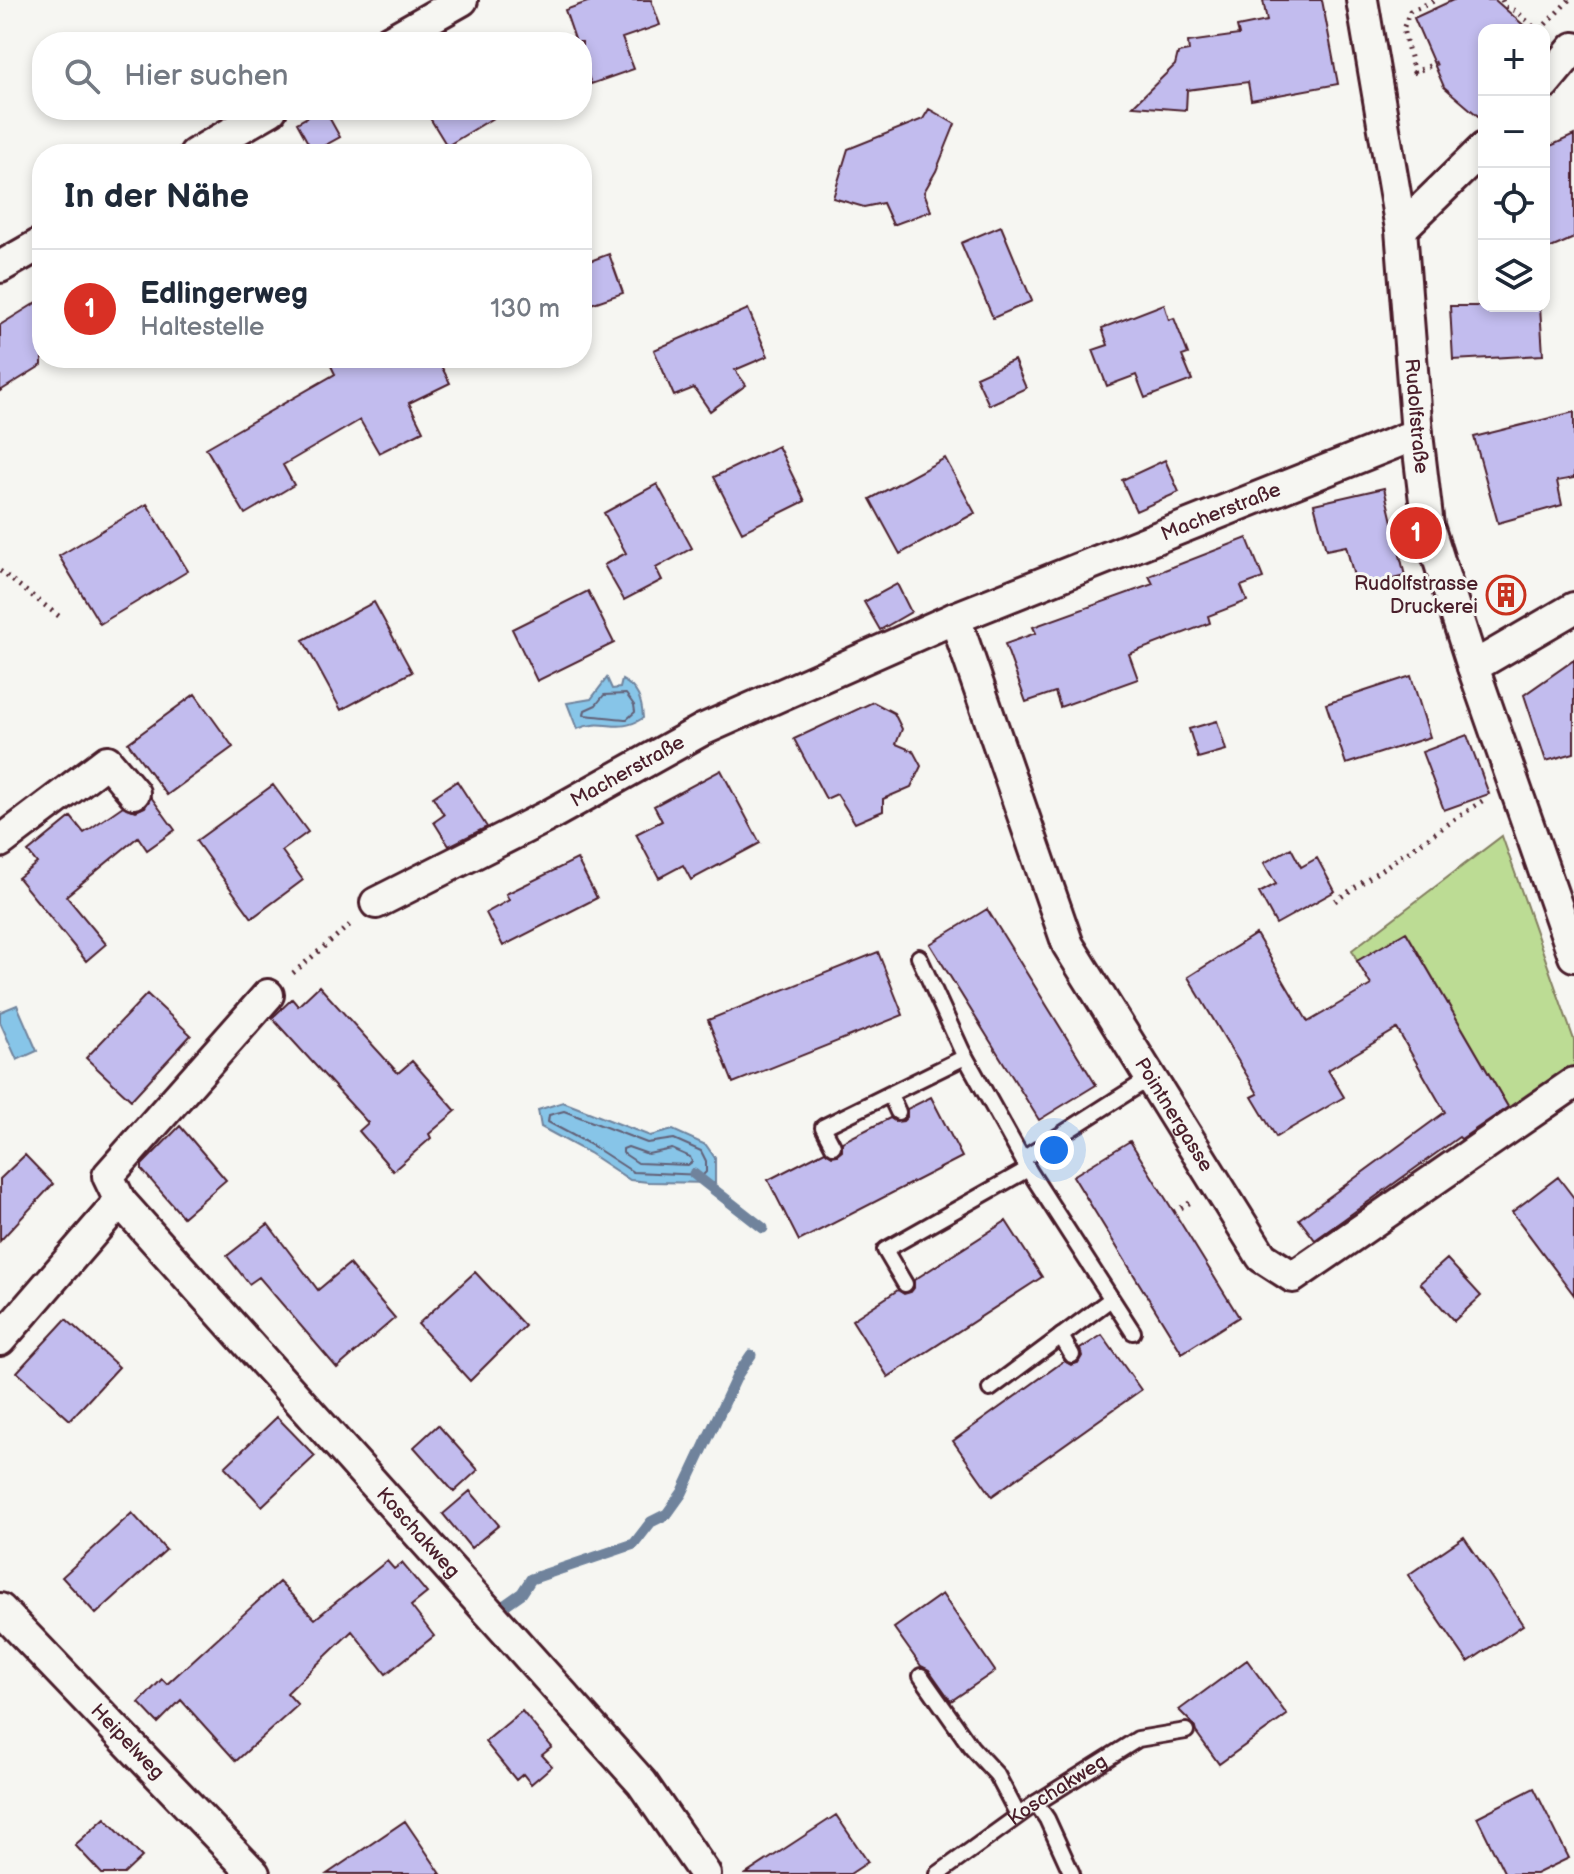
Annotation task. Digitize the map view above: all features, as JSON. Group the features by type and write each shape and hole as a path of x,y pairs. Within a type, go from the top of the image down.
{"street":[{"path":"406,32 462,0"},
{"name":"Rudolfstraße","path":"1362,0 1401,229 1417,434 1432,545 1574,956"},
{"path":"1550,77 1574,48"},
{"path":"212,144 254,120"},
{"path":"1401,229 1478,163"},
{"path":"0,267 32,249"},
{"name":"Macherstraße","path":"376,903 548,816 702,730 955,618 1417,434"},
{"path":"1473,667 1574,608"},
{"name":"Pointnergasse","path":"955,618 1068,945 1262,1257 1293,1277 1574,1083"},
{"path":"0,842 107,761 134,793"},
{"path":"4,1322 120,1201 108,1176 268,995"},
{"name":"Koschakweg","path":"120,1201 642,1783 705,1874"},
{"name":"Heipelweg","path":"0,1609 254,1874"}],"lane":[{"path":"919,957 965,1057 1025,1164 1133,1332"},
{"path":"833,1146 823,1127 965,1057"},
{"path":"905,1284 885,1250 1025,1164 1150,1078"},
{"path":"890,1095 898,1112"},
{"path":"990,1389 1111,1299"},
{"path":"1061,1336 1072,1355"},
{"path":"921,1676 971,1747 997,1775 1018,1815"},
{"name":"Koschakweg","path":"938,1874 1018,1815 1138,1739 1186,1731"},
{"path":"1036,1803 1047,1819 1072,1874"}],"path":[{"path":"1414,73 1403,29 1410,11 1436,0"},
{"path":"1502,0 1505,7 1516,11 1531,24"},
{"path":"1544,24 1569,0"},
{"path":"0,571 60,617"},
{"path":"1335,901 1487,798"},
{"path":"268,995 376,903"}],"green space":[{"path":"1502,836 1574,1040 1574,1068 1514,1117 1407,933 1357,961 1352,950"}],"water":[{"path":"607,678 612,689 620,688 622,680 632,687 640,701 643,718 626,725 595,725 577,729 567,703 591,699"},
{"path":"17,1005 37,1051 17,1060 0,1022 0,1012"},
{"path":"563,1102 650,1136 673,1130 706,1145 715,1158 715,1183 630,1180 541,1127 538,1110"}],"building":[{"path":"593,0 651,0 660,25 622,38 634,69 592,84 592,32 573,32 565,10"},
{"path":"1263,0 1322,0 1338,84 1251,100 1248,82 1187,90 1186,110 1133,106 1175,65 1178,53 1189,51 1188,42 1239,35 1237,27 1267,21"},
{"path":"1453,0 1495,0 1522,24 1478,24 1478,116 1444,87 1414,18"},
{"path":"929,109 955,124 924,192 931,211 893,225 883,203 864,207 833,198 848,149 923,119"},
{"path":"302,120 331,120 340,137 327,144 309,144 297,123"},
{"path":"431,120 490,120 450,144 446,144"},
{"path":"1574,135 1574,238 1550,248 1550,168 1550,146"},
{"path":"1001,226 1032,301 993,318 961,243"},
{"path":"609,254 623,293 592,304 592,260"},
{"path":"1164,304 1169,320 1174,318 1188,354 1182,356 1192,380 1145,398 1136,375 1107,386 1093,350 1108,345 1102,328"},
{"path":"32,305 32,368 37,368 0,391 0,325"},
{"path":"1450,306 1478,306 1478,312 1540,312 1543,355 1453,360"},
{"path":"748,309 768,356 735,370 746,385 710,411 694,388 674,396 654,350"},
{"path":"1014,360 1026,388 989,405 976,377"},
{"path":"332,368 442,368 450,383 409,403 423,431 379,453 360,420 283,465 294,485 245,514 206,448 335,374"},
{"path":"1574,412 1574,478 1557,481 1562,505 1498,523 1474,437"},
{"path":"778,446 805,501 742,532 714,477"},
{"path":"945,458 975,513 900,554 870,499"},
{"path":"1165,460 1179,492 1136,511 1122,480"},
{"path":"657,484 692,548 656,568 662,580 624,600 604,565 626,553 604,513"},
{"path":"1384,488 1405,576 1357,588 1346,546 1326,550 1314,504"},
{"path":"147,504 188,571 100,624 59,556"},
{"path":"1247,538 1263,578 1241,586 1247,601 1208,616 1210,623 1129,654 1138,679 1060,707 1055,692 1026,702 1005,644 1036,633 1033,627 1153,584 1149,576"},
{"path":"897,584 911,612 880,630 864,602"},
{"path":"588,591 614,643 537,681 512,629"},
{"path":"374,602 412,672 341,710 303,640"},
{"path":"1574,660 1574,753 1546,761 1524,695"},
{"path":"1411,676 1430,737 1346,764 1326,704"},
{"path":"195,694 233,747 167,795 128,743"},
{"path":"873,702 894,713 902,729 896,744 913,751 921,766 911,787 883,799 883,811 855,823 837,794 826,799 794,739"},
{"path":"1217,721 1226,750 1198,758 1189,729"},
{"path":"1467,735 1489,794 1444,810 1422,752"},
{"path":"721,770 760,843 691,880 683,865 659,878 636,834 662,821 654,806"},
{"path":"457,781 487,827 449,846 434,822 444,815 433,797"},
{"path":"273,785 308,832 282,851 303,880 252,918 196,841"},
{"path":"151,797 175,830 147,850 138,837 66,896 106,944 86,961 18,878 37,863 28,852 71,817 84,833 123,806 136,811 145,807"},
{"path":"1291,848 1301,867 1317,858 1335,891 1276,924 1259,893 1276,884 1264,863"},
{"path":"577,859 597,898 503,946 486,913 509,900 506,894"},
{"path":"987,909 1096,1085 1039,1120 930,944"},
{"path":"1406,932 1508,1107 1461,1139 1459,1137 1315,1240 1299,1219 1445,1112 1397,1029 1328,1070 1344,1097 1276,1137 1252,1097 1258,1094 1188,977 1256,934 1308,1022 1371,985 1357,961"},
{"path":"878,952 903,1015 733,1083 708,1020"},
{"path":"319,986 398,1073 412,1061 456,1111 393,1171 359,1131 368,1123 272,1018 292,999 298,1006"},
{"path":"147,994 191,1035 131,1100 86,1058"},
{"path":"931,1097 962,1157 799,1241 768,1180 825,1151 832,1156 837,1155 842,1151 842,1142 890,1118 896,1122 903,1121 907,1117 907,1109"},
{"path":"180,1126 226,1180 183,1217 142,1170 142,1165"},
{"path":"1130,1141 1239,1317 1182,1353 1073,1176"},
{"path":"25,1155 53,1184 0,1241 0,1179"},
{"path":"1558,1177 1574,1198 1574,1295 1512,1212"},
{"path":"1006,1221 1042,1277 888,1377 852,1320 898,1290 904,1294 911,1292 914,1280"},
{"path":"268,1224 318,1290 349,1264 395,1318 337,1368 259,1277 249,1284 227,1256"},
{"path":"1447,1259 1481,1296 1454,1321 1420,1283"},
{"path":"475,1272 525,1326 470,1381 418,1324"},
{"path":"66,1319 119,1367 70,1420 17,1372"},
{"path":"1102,1335 1141,1390 992,1496 953,1441 1064,1361 1071,1365 1078,1363 1082,1356 1080,1349"},
{"path":"277,1417 315,1456 262,1506 225,1467"},
{"path":"438,1425 478,1470 454,1492 414,1447"},
{"path":"470,1491 499,1525 471,1548 443,1514"},
{"path":"132,1513 166,1550 96,1614 62,1577"},
{"path":"1464,1537 1523,1625 1468,1662 1408,1575"},
{"path":"387,1561 394,1569 402,1563 427,1593 411,1606 434,1636 386,1674 352,1631 287,1693 298,1705 236,1761 181,1700 158,1723 139,1703 162,1679 167,1684 279,1582 315,1619"},
{"path":"942,1594 995,1671 951,1701 894,1628"},
{"path":"1247,1660 1287,1715 1219,1764 1194,1725 1179,1710"},
{"path":"522,1711 552,1747 542,1755 552,1766 531,1784 523,1774 516,1780 485,1742"},
{"path":"1534,1788 1569,1858 1536,1874 1505,1874 1477,1817"},
{"path":"836,1815 868,1862 850,1874 746,1874"},
{"path":"105,1818 142,1857 124,1874 102,1874 75,1845"},
{"path":"405,1821 441,1874 327,1874"}],"waterway":[{"path":"694,1174 763,1228"},
{"path":"505,1605 522,1593 531,1579 634,1544 651,1522 667,1514 682,1493 738,1374 751,1355"}],"place":[{"name":"Edlingerweg","path":"1416,533"},
{"name":"Rudolfstrasse Druckerei","path":"1506,595"}]}
